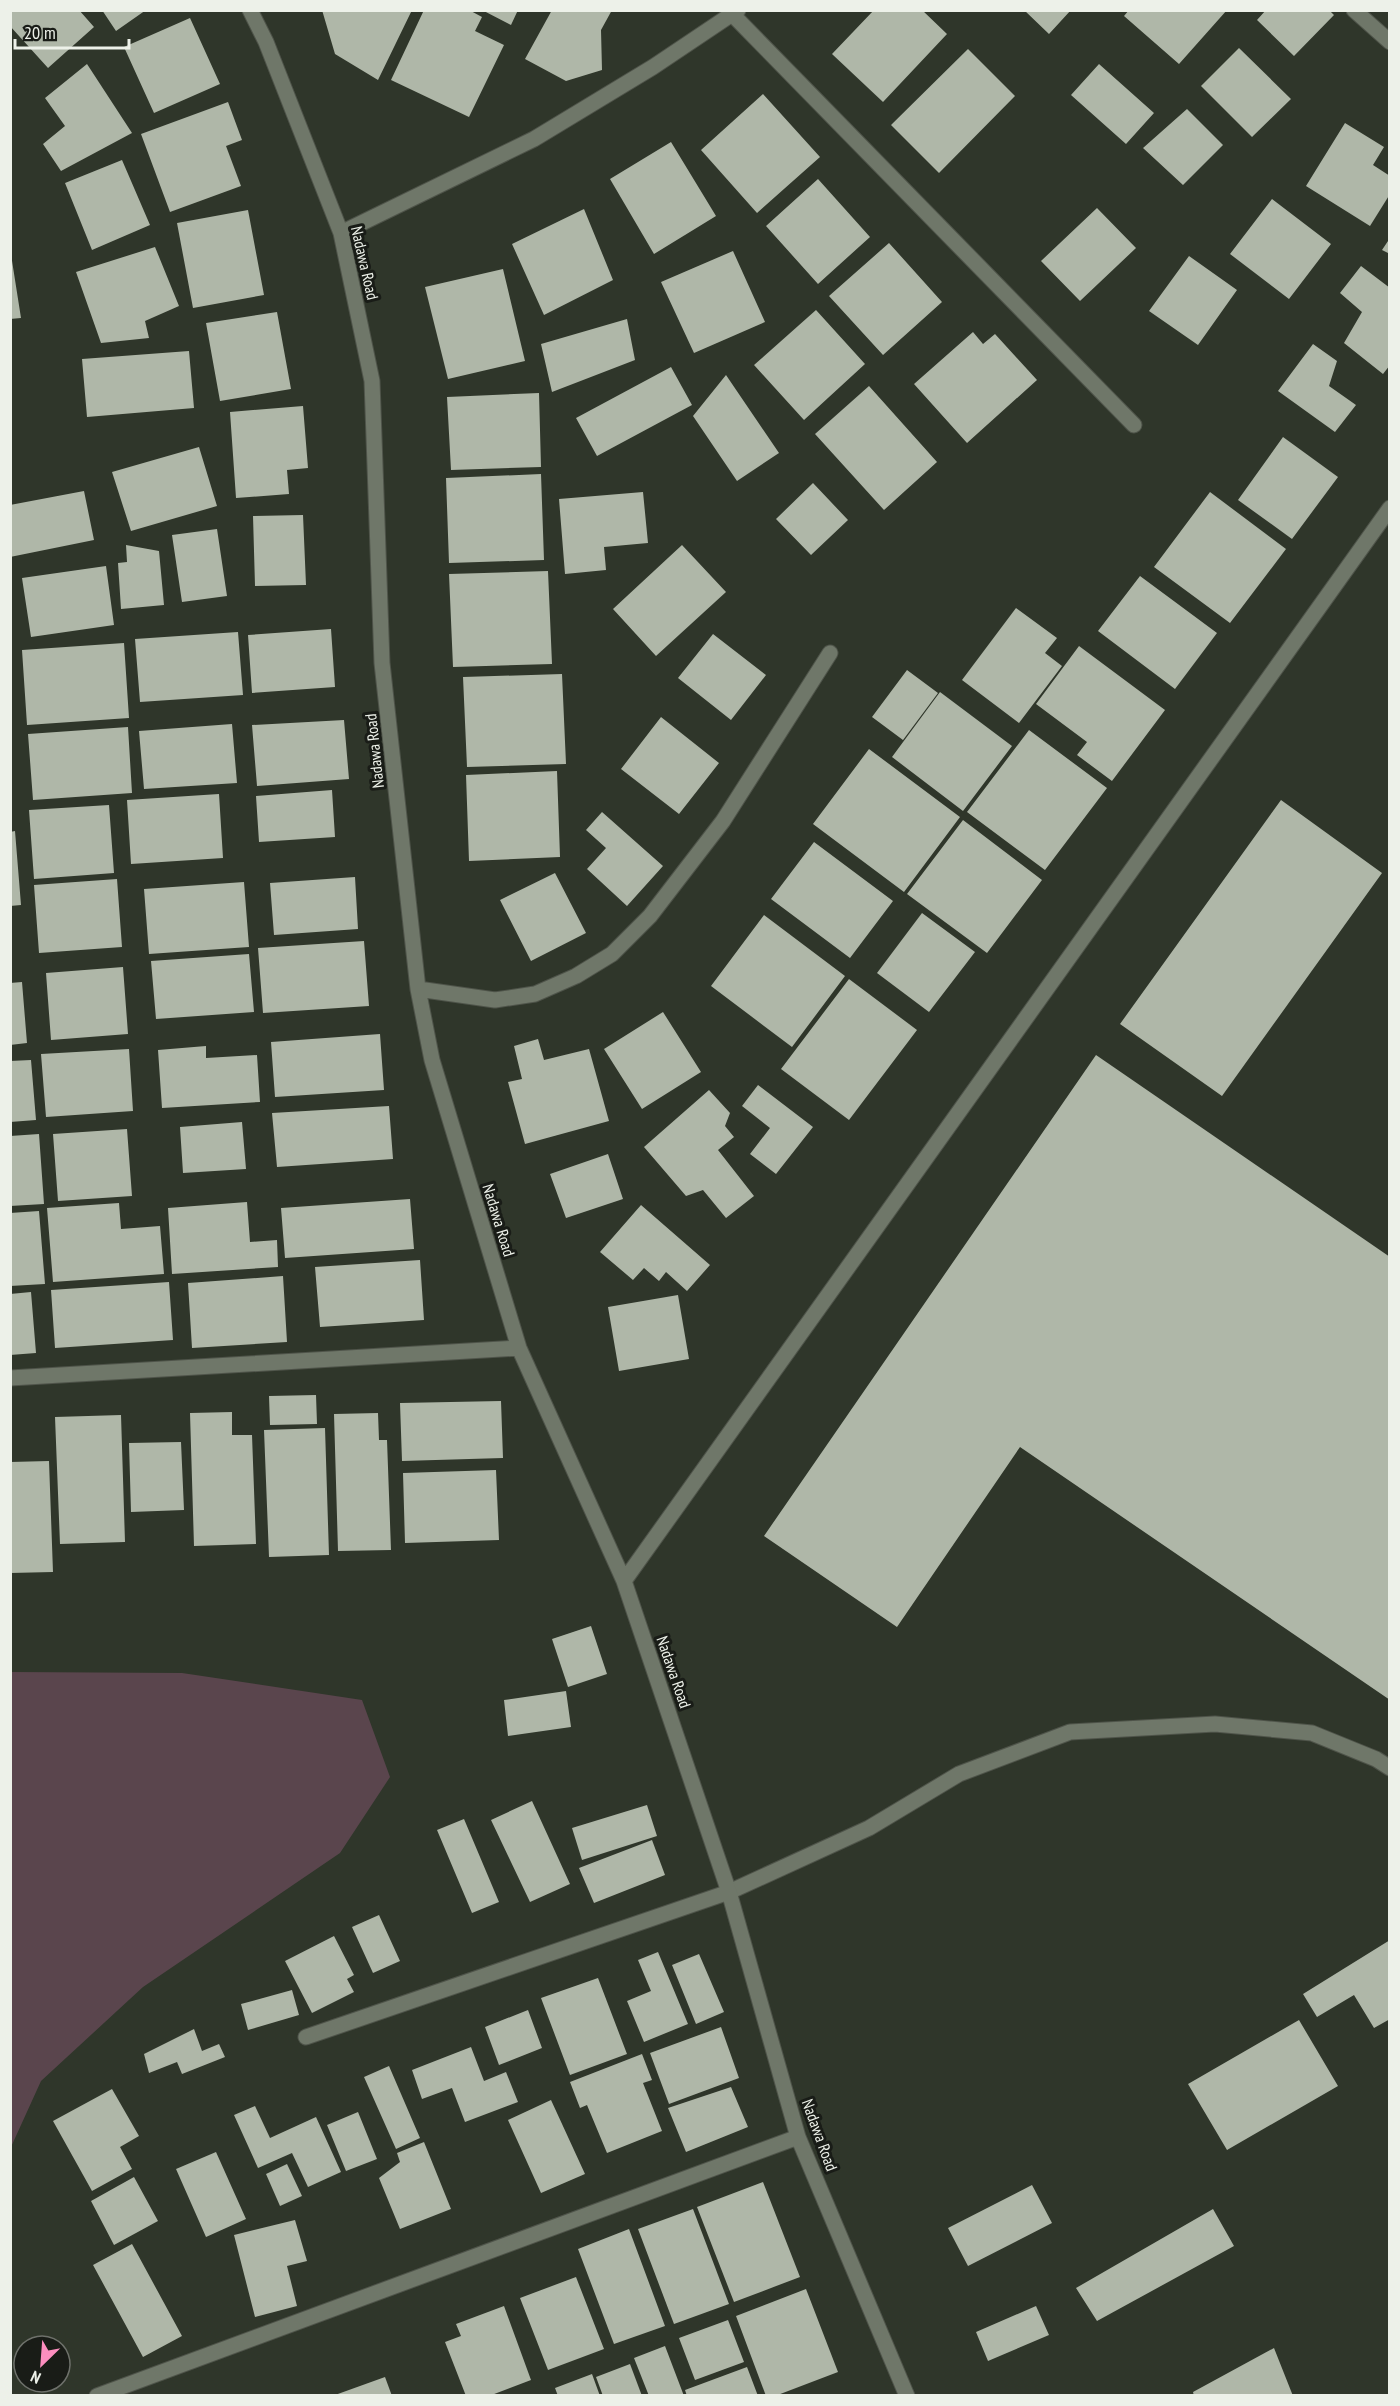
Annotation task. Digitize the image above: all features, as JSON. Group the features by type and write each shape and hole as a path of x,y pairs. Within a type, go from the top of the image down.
{"street":[{"name":"Nadawa Road","path":"250,10 266,42 341,233 372,381 382,663 418,989 432,1060 519,1348 624,1581 729,1892 798,2137 907,2396"},
{"path":"1354,10 1389,42"},
{"path":"341,233 534,139 653,67 735,13 1134,425"},
{"path":"624,1581 1389,508"},
{"path":"418,989 495,1000 535,994 576,976 612,954 650,916 723,821 830,653"},
{"path":"10,1378 519,1348"},
{"path":"306,2037 729,1892 869,1828 959,1774 1070,1732 1215,1724 1312,1733 1376,1759 1389,1768"},
{"path":"97,2396 798,2137"}],"shaded area":[{"path":"11,1672 182,1673 362,1700 390,1777 340,1853 143,1987 41,2081 11,2147"}],"building":[{"path":"10,10 79,10 94,27 48,68 10,26"},
{"path":"102,10 146,10 116,31"},
{"path":"322,10 412,10 378,80 335,54"},
{"path":"424,10 469,10 482,17 475,31 504,45 469,117 391,80"},
{"path":"482,10 518,10 511,25"},
{"path":"552,10 612,10 601,30 602,70 566,81 525,59"},
{"path":"874,10 922,10 947,34 883,102 832,54"},
{"path":"1024,10 1071,10 1049,34"},
{"path":"1129,10 1227,10 1179,64 1124,16"},
{"path":"1266,10 1329,10 1334,15 1294,56 1257,20"},
{"path":"190,18 220,84 154,113 124,47"},
{"path":"1239,48 1291,99 1252,137 1201,86"},
{"path":"968,49 1015,96 939,173 891,125"},
{"path":"87,64 132,133 61,171 43,144 65,126 45,98"},
{"path":"1099,64 1154,113 1126,144 1071,95"},
{"path":"763,94 820,157 757,213 701,150"},
{"path":"228,102 242,140 226,146 241,186 170,212 141,134"},
{"path":"1187,109 1223,145 1183,185 1143,148"},
{"path":"1345,123 1384,147 1373,165 1390,176 1390,194 1370,226 1306,186"},
{"path":"671,142 716,216 654,254 610,179"},
{"path":"122,160 150,225 92,250 65,183"},
{"path":"818,179 870,237 818,284 766,226"},
{"path":"1272,199 1331,244 1289,299 1230,254"},
{"path":"1097,208 1136,248 1080,301 1041,261"},
{"path":"584,209 613,280 544,315 512,244"},
{"path":"248,210 264,295 193,308 177,223"},
{"path":"1390,238 1390,254 1382,250"},
{"path":"889,243 942,302 883,355 829,296"},
{"path":"155,247 179,306 145,321 149,338 101,343 76,272"},
{"path":"10,248 21,318 10,319"},
{"path":"733,251 765,322 694,353 661,282"},
{"path":"1189,256 1237,290 1198,345 1149,311"},
{"path":"1361,266 1390,288 1390,365 1383,374 1344,343 1362,312 1340,293"},
{"path":"503,269 525,361 448,379 425,287"},
{"path":"816,310 865,364 804,420 754,365"},
{"path":"277,312 291,389 220,401 206,323"},
{"path":"627,319 635,360 552,392 541,344"},
{"path":"973,332 983,344 995,334 1037,380 967,443 914,384"},
{"path":"1313,344 1337,361 1329,386 1356,405 1335,432 1278,391"},
{"path":"189,351 194,408 87,417 82,359"},
{"path":"671,367 692,405 597,456 576,418"},
{"path":"726,375 779,453 737,481 693,416"},
{"path":"869,386 937,462 884,510 815,434"},
{"path":"539,393 541,467 451,470 447,397"},
{"path":"303,406 308,468 287,470 289,494 236,498 230,412"},
{"path":"1283,437 1338,477 1292,539 1238,500"},
{"path":"199,447 217,506 131,531 112,472"},
{"path":"541,474 544,560 449,563 446,478"},
{"path":"813,483 848,520 811,555 776,519"},
{"path":"84,491 94,540 10,557 10,505"},
{"path":"643,492 648,543 604,547 606,570 565,574 559,499"},
{"path":"1210,492 1286,549 1230,623 1154,567"},
{"path":"303,515 306,585 255,586 253,516"},
{"path":"217,529 227,596 182,602 172,535"},
{"path":"126,545 159,551 164,605 121,609 118,563 127,562"},
{"path":"682,545 726,592 656,656 613,609"},
{"path":"106,566 114,625 31,637 22,578"},
{"path":"548,571 552,664 453,667 449,574"},
{"path":"1140,576 1217,633 1175,689 1098,631"},
{"path":"1016,608 1057,638 1045,653 1062,666 1019,723 962,680"},
{"path":"331,629 335,687 252,693 248,635"},
{"path":"238,632 243,695 140,702 135,639"},
{"path":"713,634 766,675 731,720 678,678"},
{"path":"124,643 129,718 27,725 22,650"},
{"path":"1079,646 1165,710 1112,781 1077,755 1087,742 1036,704"},
{"path":"907,670 938,693 903,740 872,717"},
{"path":"562,674 566,764 467,767 463,677"},
{"path":"940,692 1012,746 963,811 892,757"},
{"path":"661,717 719,763 679,814 621,769"},
{"path":"344,720 349,779 257,786 252,725"},
{"path":"232,724 237,783 144,789 139,731"},
{"path":"128,727 132,793 33,800 28,734"},
{"path":"1029,730 1107,788 1045,870 967,812"},
{"path":"869,749 960,817 904,892 813,824"},
{"path":"557,771 560,857 469,861 466,775"},
{"path":"332,790 335,837 259,842 256,796"},
{"path":"219,794 223,858 131,864 127,800"},
{"path":"1281,800 1382,873 1222,1096 1120,1024"},
{"path":"109,805 114,873 34,879 29,810"},
{"path":"602,812 663,866 627,906 587,869 606,848 586,830"},
{"path":"963,820 1042,880 987,953 907,894"},
{"path":"15,831 21,905 10,906 10,832"},
{"path":"814,842 893,901 850,958 771,899"},
{"path":"555,873 586,933 531,961 500,900"},
{"path":"355,877 358,929 274,935 270,883"},
{"path":"117,879 122,947 39,953 34,885"},
{"path":"244,882 249,947 149,954 144,889"},
{"path":"922,913 975,952 929,1012 877,973"},
{"path":"764,915 845,976 792,1047 711,986"},
{"path":"364,941 369,1006 263,1013 258,948"},
{"path":"249,954 254,1012 156,1019 151,961"},
{"path":"123,967 128,1034 51,1040 46,973"},
{"path":"849,979 917,1030 849,1120 781,1069"},
{"path":"22,982 27,1043 10,1045 10,983"},
{"path":"663,1012 701,1072 642,1109 604,1049"},
{"path":"380,1034 384,1090 275,1097 271,1042"},
{"path":"538,1039 544,1060 589,1049 609,1121 525,1144 508,1082 522,1079 514,1046"},
{"path":"206,1046 206,1058 257,1055 260,1102 162,1108 158,1050"},
{"path":"129,1049 133,1111 46,1117 41,1054"},
{"path":"1096,1055 1390,1257 1390,1700 1020,1447 897,1627 764,1536"},
{"path":"31,1060 36,1120 10,1122 10,1061"},
{"path":"758,1085 813,1127 776,1174 750,1154 770,1128 742,1106"},
{"path":"709,1090 730,1113 725,1126 734,1137 718,1150 754,1196 726,1218 703,1190 686,1196 644,1147"},
{"path":"389,1106 393,1159 277,1167 272,1113"},
{"path":"242,1122 246,1169 183,1173 180,1127"},
{"path":"127,1129 132,1196 58,1201 53,1134"},
{"path":"39,1134 44,1204 10,1206 10,1136"},
{"path":"608,1154 623,1199 566,1218 550,1174"},
{"path":"410,1199 414,1249 285,1258 281,1208"},
{"path":"247,1202 250,1242 277,1240 278,1267 172,1274 168,1208"},
{"path":"119,1203 121,1229 160,1226 164,1274 53,1282 47,1208"},
{"path":"641,1205 710,1265 687,1291 666,1272 659,1281 644,1268 633,1280 600,1252"},
{"path":"39,1211 45,1284 10,1286 10,1213"},
{"path":"420,1260 424,1320 320,1327 315,1267"},
{"path":"283,1276 287,1342 192,1348 188,1283"},
{"path":"169,1282 173,1340 55,1348 51,1290"},
{"path":"31,1292 36,1353 10,1355 10,1294"},
{"path":"678,1295 689,1359 619,1371 608,1307"},
{"path":"316,1395 317,1424 270,1425 269,1396"},
{"path":"501,1401 503,1458 402,1461 400,1403"},
{"path":"232,1412 232,1435 252,1435 256,1544 194,1546 190,1413"},
{"path":"378,1413 379,1440 387,1440 391,1550 338,1551 334,1414"},
{"path":"121,1415 125,1542 60,1544 55,1417"},
{"path":"325,1428 329,1555 269,1557 264,1430"},
{"path":"181,1442 184,1510 131,1512 129,1443"},
{"path":"49,1461 53,1572 10,1573 10,1462"},
{"path":"496,1470 499,1540 405,1543 403,1473"},
{"path":"591,1626 607,1674 568,1687 552,1639"},
{"path":"566,1691 571,1727 508,1736 504,1700"},
{"path":"532,1801 570,1884 530,1902 491,1820"},
{"path":"647,1805 657,1836 582,1860 572,1828"},
{"path":"464,1819 499,1902 472,1913 437,1830"},
{"path":"652,1840 665,1875 594,1903 579,1868"},
{"path":"379,1915 400,1961 373,1973 352,1927"},
{"path":"334,1936 354,1975 347,1979 354,1992 312,2013 285,1961"},
{"path":"1390,1940 1390,2019 1374,2028 1354,1995 1317,2017 1303,1994"},
{"path":"658,1952 688,2024 644,2042 627,2001 651,1991 638,1960"},
{"path":"699,1954 724,2012 696,2024 672,1965"},
{"path":"598,1978 627,2054 570,2075 541,1998"},
{"path":"292,1990 299,2015 248,2030 241,2004"},
{"path":"528,2010 542,2048 499,2065 485,2027"},
{"path":"1299,2020 1338,2086 1227,2150 1188,2084"},
{"path":"721,2027 739,2078 669,2104 650,2053"},
{"path":"194,2029 202,2051 219,2044 225,2057 182,2074 177,2062 149,2073 144,2054"},
{"path":"471,2047 484,2081 506,2072 518,2102 465,2122 452,2088 422,2099 412,2070"},
{"path":"642,2054 652,2080 643,2083 662,2131 607,2153 587,2105 580,2108 570,2082"},
{"path":"389,2066 420,2138 396,2149 364,2077"},
{"path":"731,2087 748,2127 686,2152 668,2108"},
{"path":"112,2089 139,2136 120,2147 132,2169 92,2191 53,2121"},
{"path":"551,2100 585,2174 541,2193 508,2120"},
{"path":"255,2106 270,2138 316,2117 341,2172 308,2187 292,2153 258,2168 234,2115"},
{"path":"358,2112 377,2159 346,2171 327,2125"},
{"path":"424,2142 451,2209 400,2229 379,2178 400,2162 397,2153"},
{"path":"216,2152 246,2219 206,2237 176,2169"},
{"path":"287,2164 302,2196 280,2206 266,2174"},
{"path":"134,2177 158,2221 114,2245 91,2201"},
{"path":"763,2182 800,2277 734,2302 697,2207"},
{"path":"1032,2185 1052,2223 968,2266 948,2228"},
{"path":"693,2209 729,2304 674,2324 638,2229"},
{"path":"1213,2209 1234,2246 1097,2321 1076,2288"},
{"path":"295,2220 307,2261 287,2266 297,2306 255,2317 234,2235"},
{"path":"629,2229 665,2326 614,2344 578,2249"},
{"path":"132,2244 182,2336 143,2357 93,2265"},
{"path":"576,2277 604,2349 548,2370 520,2298"},
{"path":"806,2289 838,2372 775,2396 766,2396 736,2316"},
{"path":"504,2306 531,2380 489,2396 466,2396 445,2342 461,2336 456,2324"},
{"path":"1036,2306 1049,2335 988,2361 976,2332"},
{"path":"728,2320 744,2362 695,2380 679,2338"},
{"path":"665,2346 684,2396 649,2396 634,2358"},
{"path":"1274,2348 1293,2396 1194,2396 1193,2392"},
{"path":"630,2364 642,2396 603,2396 596,2377"},
{"path":"747,2367 758,2396 687,2396 685,2390"},
{"path":"592,2374 600,2396 558,2396 555,2388"},
{"path":"385,2377 392,2396 335,2396 335,2395"}]}
